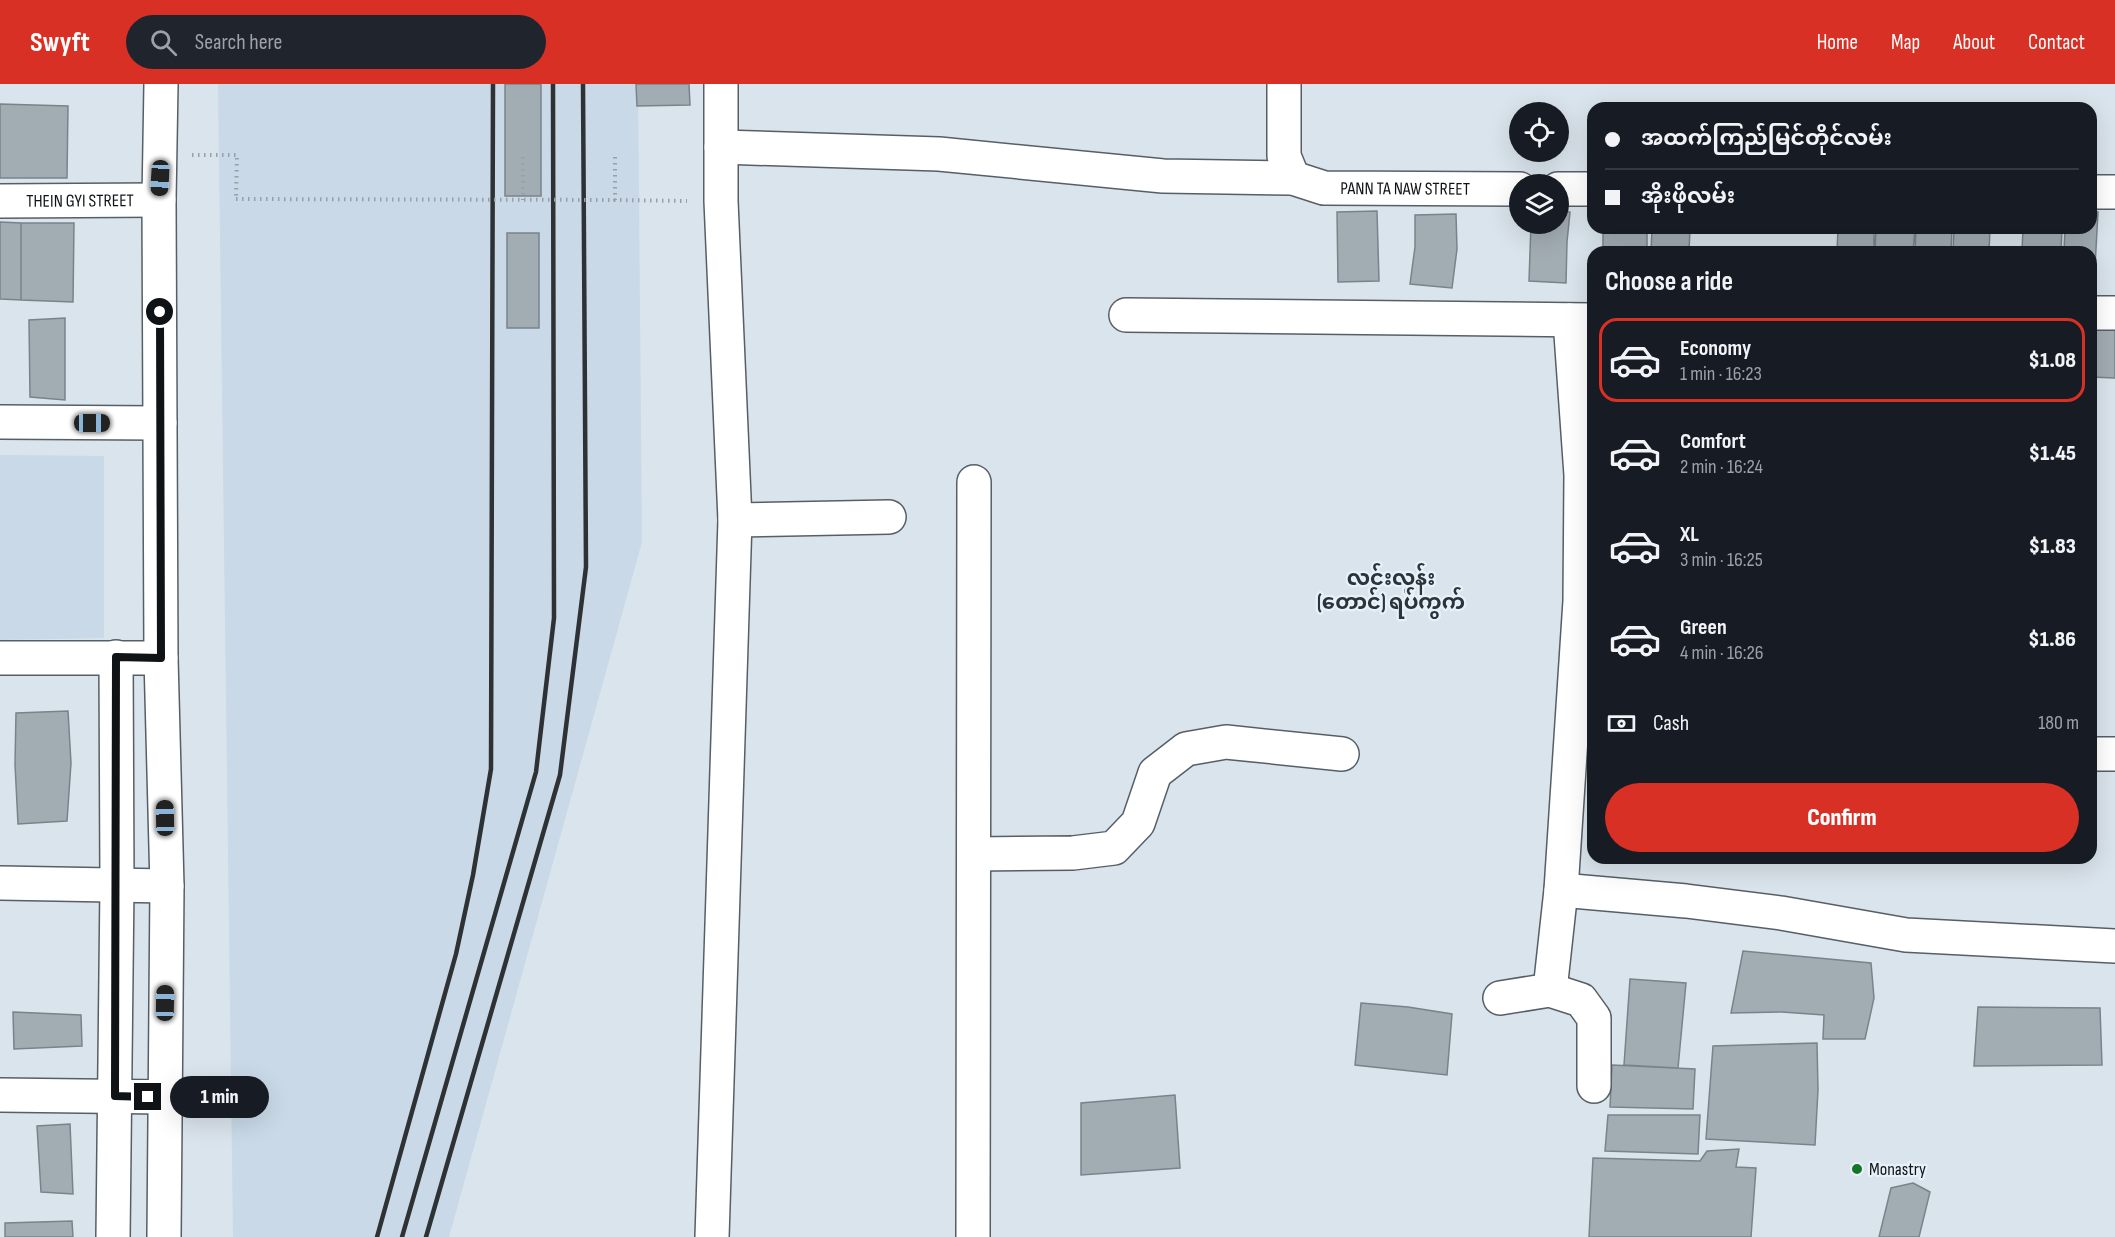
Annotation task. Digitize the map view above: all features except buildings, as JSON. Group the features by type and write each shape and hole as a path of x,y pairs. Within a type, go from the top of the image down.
{"street":[{"path":"161,84 159,200 161,658 167,886 164,1237"},
{"path":"712,1237 735,520 721,201 721,84"},
{"path":"1284,84 1284,156 1293,178"},
{"name":"PANN TA NAW STREET","path":"721,147 939,154 1163,176 1293,178 1324,188 1509,189"},
{"path":"1569,189 1587,189"},
{"path":"2097,192 2115,192"},
{"name":"THEIN GYI STREET","path":"0,201 159,200"},
{"path":"2097,314 2115,313"},
{"path":"1126,315 1581,320 1580,601 1561,890 1550,990"},
{"path":"0,422 160,423"},
{"path":"974,482 974,1237"},
{"path":"735,520 889,517"},
{"path":"113,1237 117,885 116,657"},
{"path":"0,658 161,658"},
{"path":"975,854 1073,853 1114,848 1138,823 1155,773 1186,749 1226,742 1342,754"},
{"path":"2097,754 2115,754"},
{"path":"0,883 167,886"},
{"path":"1561,890 1686,901 1781,913 1906,935 2115,946"},
{"path":"1500,998 1550,990 1581,1000 1594,1018 1594,1086"},
{"path":"0,1095 164,1097"}],"path":[{"path":"161,155 237,155 236,199 674,201"},
{"path":"524,157 524,200"},
{"path":"615,157 615,200"}],"shaded area":[{"path":"218,84 638,84 642,542 449,1237 233,1237"},
{"path":"0,455 104,456 104,638 0,640"}],"railway":[{"path":"377,1237 456,954 473,875 491,769 493,84"},
{"path":"402,1237 536,772 554,618 553,84"},
{"path":"426,1237 560,775 586,567 583,84"}],"place":[{"name":"Monastry","path":"1857,1169"}],"district":[{"name":"လင်းလွန်း (တောင်) ရပ်ကွက်","path":"1391,590"}],"route":[{"path":"148,1097 115,1096 116,657 161,658 160,312"}]}
